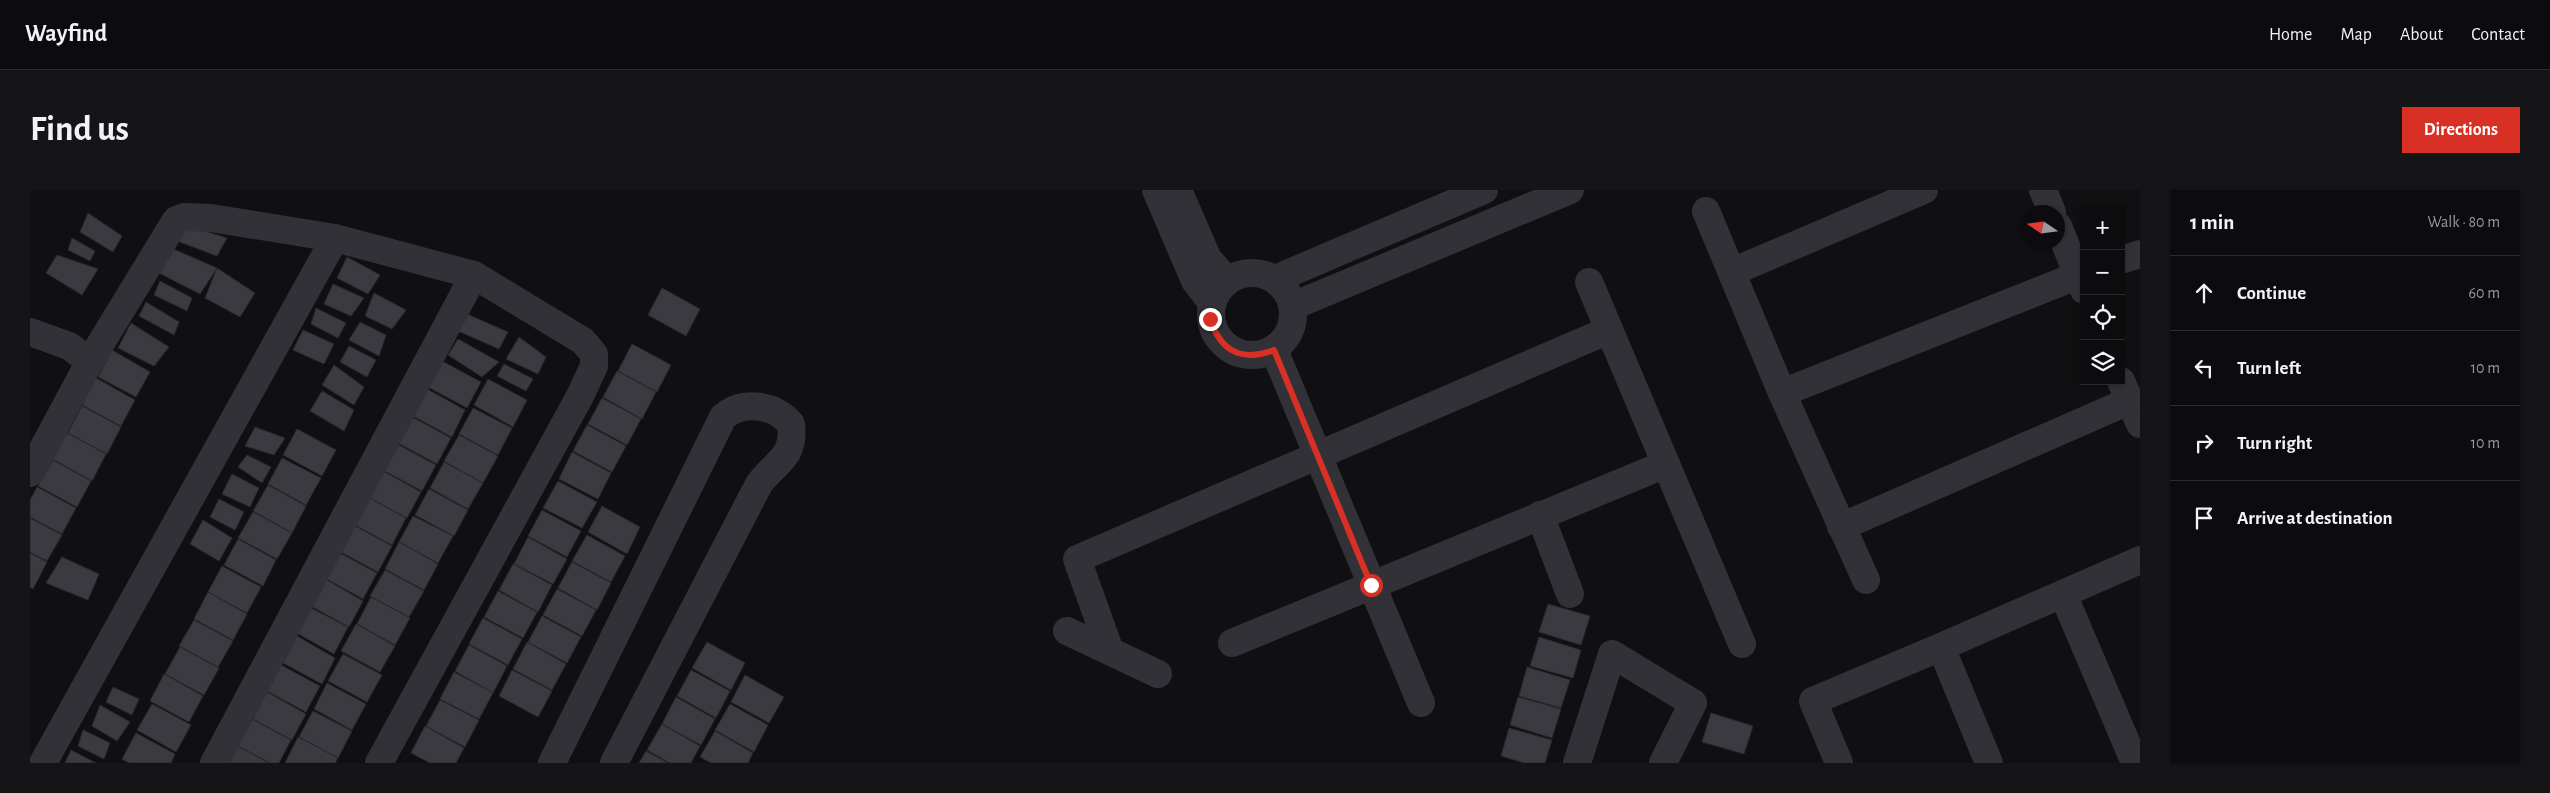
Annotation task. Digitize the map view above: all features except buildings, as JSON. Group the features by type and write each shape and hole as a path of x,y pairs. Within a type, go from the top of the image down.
{"street":[{"path":"1156,190 1195,281 1212,303"},
{"path":"1178,190 1208,259 1227,280"},
{"path":"1275,279 1484,190"},
{"path":"1292,306 1536,196 1570,190"},
{"path":"1732,272 1924,190"},
{"path":"2043,190 2049,205"},
{"path":"1706,211 1782,393 1866,580"},
{"path":"30,473 90,361 176,220 184,217 211,218 335,238 474,276 583,342 594,354 594,366 379,763"},
{"path":"43,763 335,238"},
{"path":"2065,242 2080,276"},
{"path":"2125,259 2140,254"},
{"path":"1242,273 1259,273 1275,279 1286,290 1292,306 1293,323 1286,338 1274,350 1258,356 1242,354 1226,347 1215,335 1210,319 1212,303 1218,290 1227,280 1242,273"},
{"path":"214,763 474,276"},
{"path":"1782,393 2080,281"},
{"path":"1589,282 1742,644"},
{"path":"1110,651 1077,559 1609,330"},
{"path":"30,332 68,346 90,361"},
{"path":"1274,350 1316,456 1421,703"},
{"path":"1841,527 2130,402"},
{"path":"552,763 723,417 730,410 742,406 778,412 792,424 793,440 788,453 759,484 614,763"},
{"path":"1232,643 1666,464"},
{"path":"1540,515 1570,594"},
{"path":"1839,763 1813,701 1941,648 2140,560"},
{"path":"2063,594 2135,763"},
{"path":"1067,631 1158,674"},
{"path":"1941,648 1989,763"},
{"path":"1577,763 1612,654 1693,703 1663,763"}],"route":[{"path":"1210,319 1215,335 1226,347 1242,354 1258,356 1274,350 1316,456 1371,585"}]}
